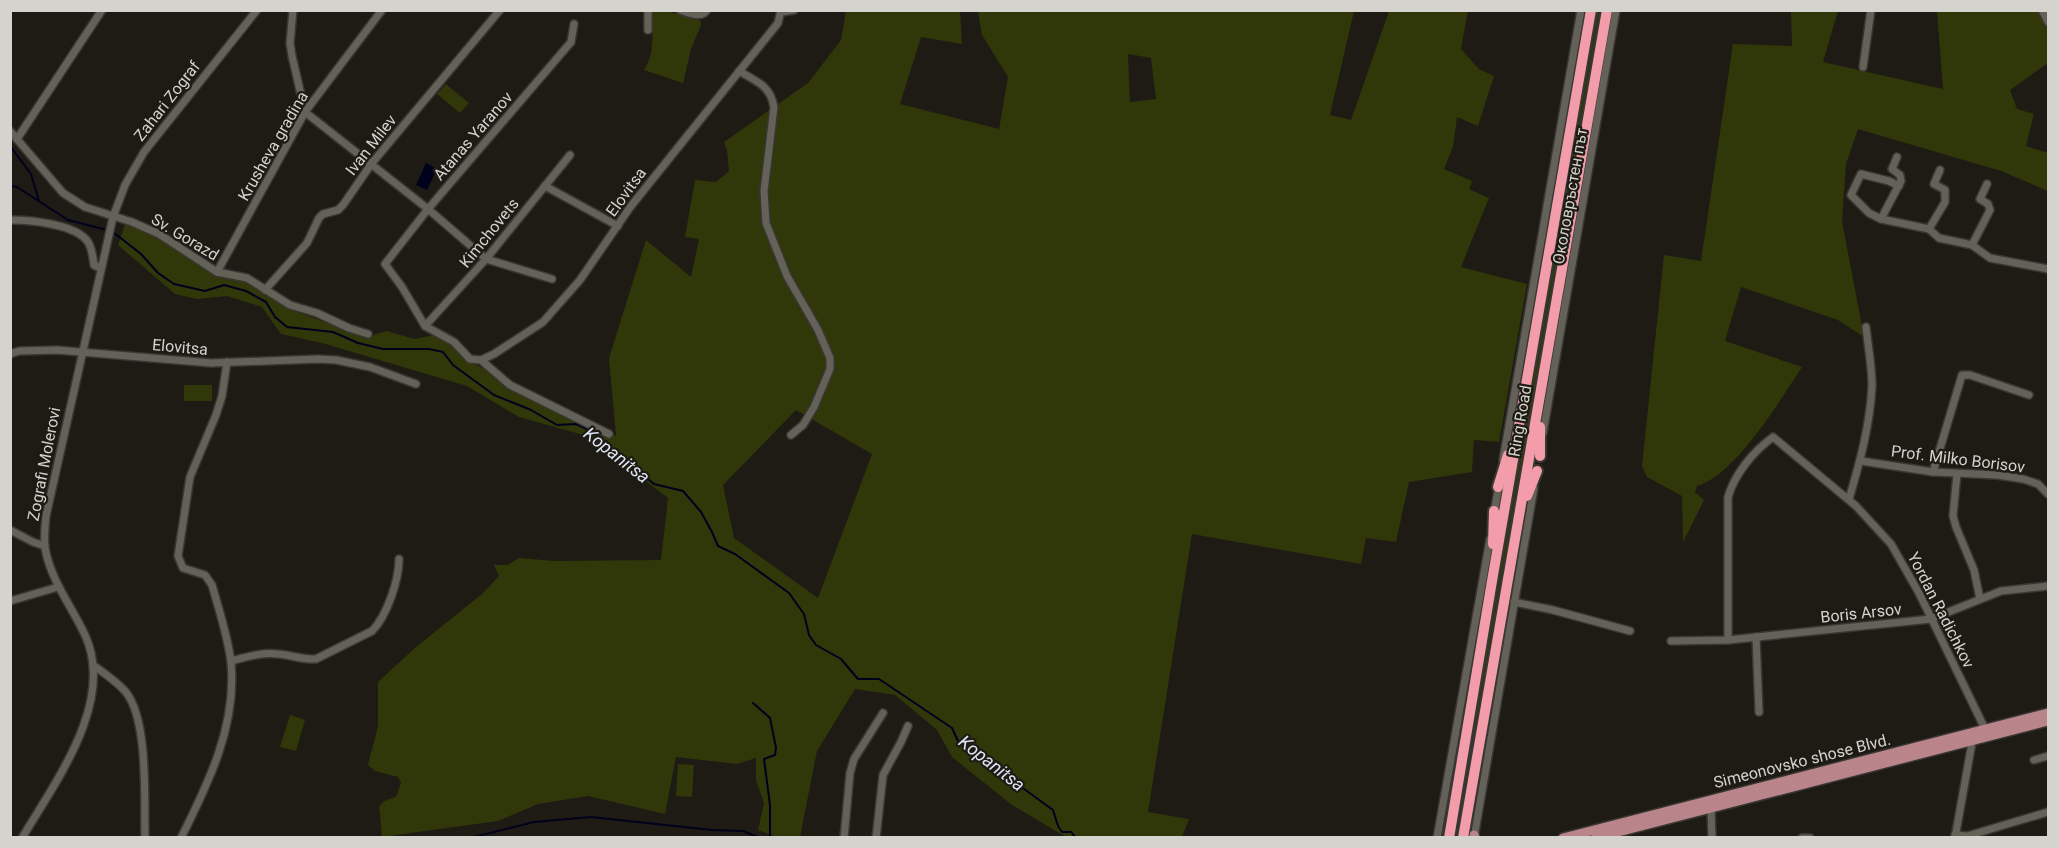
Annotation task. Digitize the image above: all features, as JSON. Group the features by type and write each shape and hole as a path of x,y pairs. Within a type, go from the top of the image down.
{"highway":[{"name":"Ring Road","path":"1450,836 1591,10"},
{"name":"Ring Road","path":"1470,836 1518,519 1606,10"},
{"path":"1540,394 1540,456"},
{"path":"1498,487 1522,409"},
{"path":"1518,519 1537,471"},
{"path":"1492,581 1494,511"}],"main road":[{"name":"Simeonovsko shose Blvd.","path":"1987,733 2049,713"},
{"name":"Simeonovsko shose Blvd.","path":"1563,837 1973,736 2049,721"},
{"name":"Simeonovsko shose Blvd.","path":"1595,837 1611,835 1711,809 1973,736"}],"street":[{"path":"17,139 102,10"},
{"name":"Zahari Zograf","path":"112,220 125,185 144,152 257,10"},
{"path":"293,10 290,43 305,112 372,163 486,259 552,279"},
{"name":"Krusheva gradina","path":"218,272 305,112 382,10"},
{"name":"Ivan Milev","path":"265,290 307,243 319,218 323,214 338,210 372,163 500,10"},
{"path":"648,10 648,30"},
{"path":"680,10 699,16 705,14 707,10"},
{"path":"781,11 794,10"},
{"path":"1437,837 1581,10"},
{"name":"Околовръстен път","path":"1470,836 1540,456 1616,10"},
{"path":"1863,67 1871,10"},
{"path":"2042,10 2049,22"},
{"name":"Elovitsa","path":"481,360 543,322 580,280 672,152 778,23 781,11"},
{"name":"Atanas Yaranov","path":"425,326 402,287 385,264 428,209 571,42 574,24"},
{"path":"739,71 763,85 771,95 774,108 764,191 766,223 790,281 818,330 830,358 830,369 814,407 802,425 791,435"},
{"name":"Sv. Gorazd","path":"10,131 63,193 85,207 112,220 123,218 159,234 218,272 247,278 290,305 368,334"},
{"name":"Kimchovets","path":"425,326 486,259 570,155"},
{"path":"1881,219 1899,186 1900,174 1892,169 1897,157"},
{"path":"1929,229 1946,196 1945,190 1934,184 1940,170"},
{"path":"1899,186 1863,174 1859,176 1852,192 1852,198 1869,213 1881,219 1929,229 1939,238 1972,245 1990,258 2049,269"},
{"path":"1972,245 1990,210 1988,204 1980,199 1987,184"},
{"path":"545,186 618,226"},
{"path":"10,220 50,223 81,236 89,243 94,265 100,268"},
{"name":"Zografi Molerovi","path":"22,837 70,757 84,726 92,696 93,665 86,638 52,574 45,546 46,516 112,220"},
{"path":"425,326 454,342 470,359 481,360 510,385 609,434"},
{"path":"1849,499 1861,461 1869,418 1872,384 1866,327"},
{"name":"Elovitsa","path":"10,354 20,351 57,350 211,363 318,358 370,367 416,384"},
{"path":"181,837 213,773 222,746 232,696 231,661 209,579 205,575 183,568 178,556 190,477 216,415 222,396 227,362"},
{"path":"1933,472 1962,375 1970,375 2029,395"},
{"name":"Yordan Radichkov","path":"1728,640 1728,497 1741,471 1773,436 1849,499 1891,544 1906,568 1987,733"},
{"name":"Prof. Milko Borisov","path":"1861,461 1933,472 1997,475 2023,479 2038,484 2049,494"},
{"path":"1957,474 1953,516 1974,570 1980,599"},
{"path":"10,530 45,546"},
{"path":"231,661 264,654 280,654 307,660 316,659 372,631 377,626 395,586 399,573 399,559"},
{"name":"Boris Arsov","path":"1671,641 1728,640 1931,619 2015,588 2049,586"},
{"path":"10,601 58,587"},
{"path":"1514,602 1630,631"},
{"path":"1756,637 1759,712"},
{"path":"93,665 127,693 137,716 142,736 145,837"},
{"path":"844,837 850,773 854,759 883,712"},
{"path":"876,837 883,775 908,726"},
{"path":"1973,736 1955,836 1967,836 2049,812"},
{"path":"2034,760 2049,756"},
{"path":"1711,809 1712,837"},
{"path":"1802,837 1810,837"}],"green space":[{"path":"1468,10 1461,49 1479,69 1494,76 1478,126 1457,117 1453,147 1444,169 1472,181 1469,189 1489,198 1461,267 1527,284 1499,442 1474,440 1472,472 1409,482 1396,542 1366,538 1361,564 1192,534 1148,812 1189,819 1182,837 1066,837 1012,805 952,757 937,730 895,695 855,689 817,751 800,837 777,837 758,830 764,803 756,780 756,758 737,764 676,757 665,814 588,796 538,804 498,821 382,837 379,806 384,801 396,797 401,783 398,777 375,771 368,765 378,726 378,682 416,647 482,594 499,576 494,565 507,565 519,558 554,561 661,560 668,498 587,436 519,417 467,386 322,343 281,334 262,307 227,296 197,299 175,294 118,245 126,222 157,236 212,274 246,280 286,308 366,337 387,331 414,339 436,335 473,363 616,436 609,358 646,240 691,277 699,239 685,237 695,180 716,182 729,171 724,142 808,83 841,40 846,11 960,11 962,44 921,37 900,104 999,129 1008,77 982,35 978,11 1354,11 1330,115 1351,120 1389,11","holes":["1128,54 1151,58 1156,99 1130,102","796,410 872,454 818,598 734,538 723,485"]},
{"path":"653,11 667,11 701,21 683,83 644,70 652,49"},
{"path":"1583,11 1586,11 1514,425 1505,458"},
{"path":"1597,11 1600,11 1458,833 1455,833"},
{"path":"1791,11 1838,11 1823,62 1943,89 1937,11 2048,11 2048,63 2010,90 2017,109 2034,114 2026,146 2048,153 2048,191 2001,171 1858,129 1846,164 1842,221 1864,337 1838,320 1741,287 1725,341 1802,367 1770,416 1741,452 1712,479 1697,486 1695,492 1704,500 1683,542 1682,496 1647,477 1642,466 1664,255 1701,261 1733,44 1792,46"},
{"path":"446,84 469,103 460,113 437,94"},
{"path":"184,385 212,385 212,401 184,401"},
{"path":"290,715 305,720 296,751 280,747"},
{"path":"678,764 694,765 692,797 676,796"}],"water":[{"path":"426,163 437,169 427,190 416,185"}],"waterway":[{"path":"10,146 31,174 39,201"},
{"name":"Kopanitsa","path":"10,186 17,187 68,220 107,230"},
{"name":"Kopanitsa","path":"113,232 141,254 158,273 174,284 205,291 224,285 246,291 266,302 275,317 287,327 333,332 358,343 383,349 429,349 443,352 453,365 494,395 531,410 557,425 576,424 589,430 654,484 683,491 701,512 718,546 735,554 789,593 804,614 809,635 816,645 841,659 858,679 879,679 952,728 958,741 1053,810 1062,832 1071,832 1076,838"},
{"path":"753,703 770,718 776,748 775,755 764,759 770,805 770,838"},
{"path":"470,838 534,822 591,817 712,830 743,831 760,838"}]}
